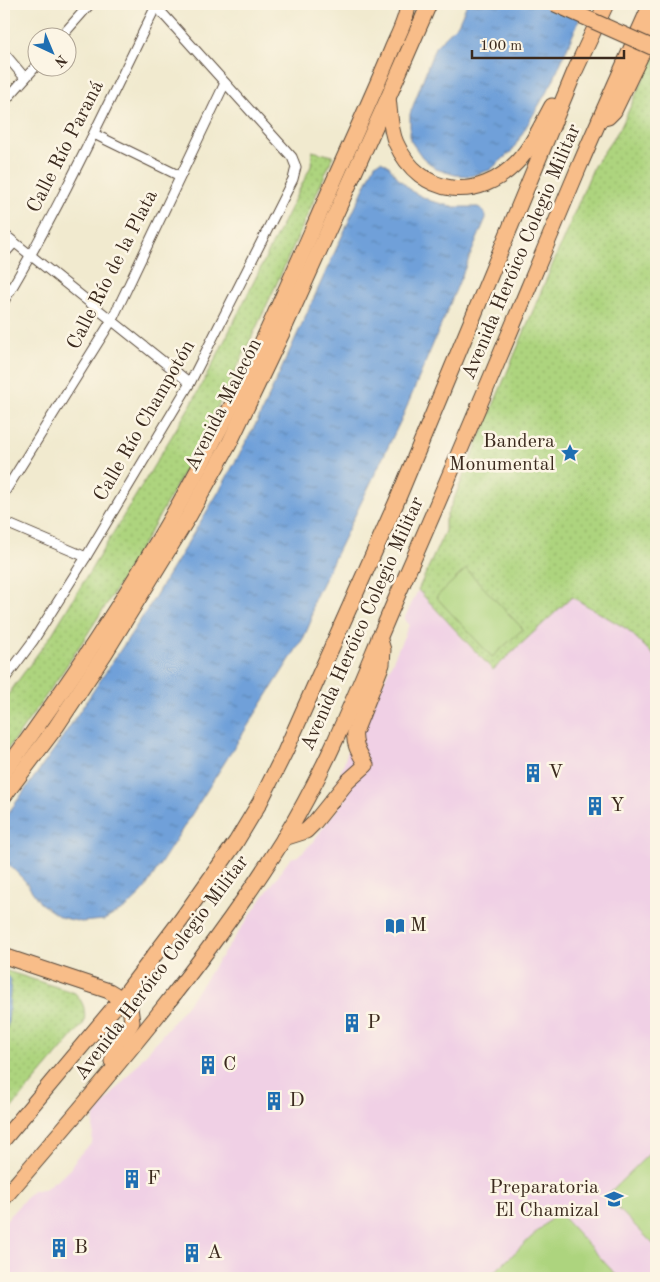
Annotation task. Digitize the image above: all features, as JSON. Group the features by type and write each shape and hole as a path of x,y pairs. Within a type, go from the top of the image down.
{"main road":[{"name":"Avenida Malecón","path":"4,772 84,658 143,565 229,411 276,312 383,72 404,22 408,4"},
{"name":"Avenida Malecón","path":"4,796 56,727 105,653 189,516 230,444 388,98 428,4"},
{"path":"555,4 656,48"},
{"name":"Avenida Heróico Colegio Militar","path":"4,1139 122,998 236,842 260,802 285,752 396,503 576,71 606,4"},
{"name":"Avenida Heróico Colegio Militar","path":"4,1198 110,1072 202,956 245,897 284,838 315,783 448,481 600,119 651,4"},
{"path":"600,119 608,118 614,111 656,24"},
{"path":"388,98 394,141 410,166 422,176 443,187 454,190 467,190 496,180 518,162 576,71"},
{"path":"284,838 306,831 347,782 366,765 359,753 354,737 382,664 383,650 379,637"},
{"path":"4,956 109,991 122,998 130,1008 132,1022 115,1051 110,1072"}],"street":[{"path":"69,28 90,4"},
{"path":"155,5 225,83"},
{"name":"Calle Río Paraná","path":"4,301 30,257 94,134 155,5"},
{"path":"4,53 25,78"},
{"path":"4,102 28,75"},
{"name":"Calle Río Champotón","path":"4,680 33,641 86,557 190,383 293,180 296,167 292,157 225,83"},
{"name":"Calle Río de la Plata","path":"4,493 112,320 225,83"},
{"path":"94,134 180,176"},
{"path":"4,234 30,257 190,383"},
{"path":"4,254 14,243"},
{"path":"4,522 86,557"}],"shaded area":[{"path":"418,590 492,670 572,597 627,629 656,658 656,1278 4,1278 4,1222 33,1190 44,1190 57,1181 72,1167 76,1158 92,1143 94,1116 187,1005 287,863 311,844 346,797 336,786 349,748 360,734 409,625 404,619"}],"green space":[{"path":"656,51 656,658 627,629 572,597 493,670 418,590 445,531 445,520 594,166 621,127"},
{"path":"312,151 333,156 247,347 216,410 169,499 118,586 62,672 4,754 4,700 52,634 193,401 311,166"},
{"path":"466,569 523,629 492,657 436,597"},
{"path":"4,970 75,993 84,1007 85,1014 84,1023 4,1117"},
{"path":"656,1147 656,1247 606,1196"},
{"path":"558,1212 619,1278 488,1278"}],"water":[{"path":"467,4 586,4 553,81 512,151 490,170 471,176 455,175 436,169 422,157 410,140 410,114 435,47 458,24"},
{"path":"381,161 388,165 413,192 431,201 455,207 478,207 484,211 486,218 402,418 313,602 311,621 304,637 142,893 126,908 104,920 81,922 60,917 40,903 25,881 4,860 4,819 56,747 145,613 221,488 259,418 375,164"},
{"path":"4,974 11,979 8,1025 4,1032"}],"place":[{"name":"Bandera Monumental","path":"570,453"},
{"name":"V","path":"533,773"},
{"name":"Y","path":"595,806"},
{"name":"M","path":"395,926"},
{"name":"P","path":"352,1023"},
{"name":"C","path":"208,1065"},
{"name":"D","path":"274,1101"},
{"name":"F","path":"132,1179"},
{"name":"Preparatoria El Chamizal","path":"614,1199"},
{"name":"B","path":"59,1248"},
{"name":"A","path":"192,1253"}]}
